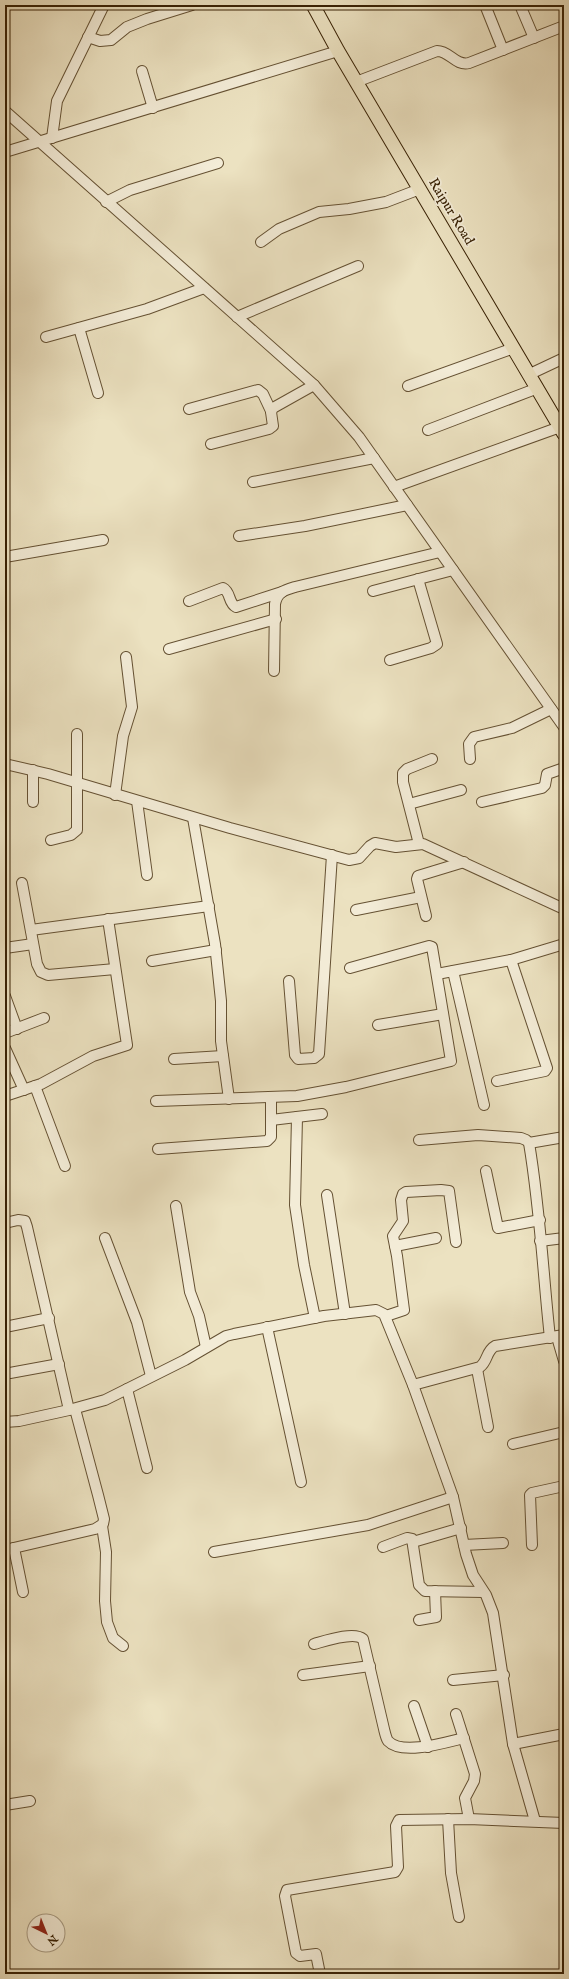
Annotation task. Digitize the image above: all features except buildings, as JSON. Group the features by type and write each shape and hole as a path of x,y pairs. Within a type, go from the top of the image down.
{"main road":[{"name":"Raipur Road","path":"313,5 356,82 562,430"}],"street":[{"path":"52,138 58,101 104,5"},
{"path":"88,37 100,41 111,40 127,27 192,5"},
{"path":"485,5 503,50"},
{"path":"520,5 534,38"},
{"path":"356,82 434,52 443,52 462,64 469,63 564,26"},
{"path":"5,152 338,51"},
{"path":"142,71 153,108"},
{"path":"5,111 314,385 359,437 564,727"},
{"path":"106,202 130,190 218,163"},
{"path":"261,242 279,229 319,212 349,209 380,203 420,189"},
{"path":"237,317 358,266"},
{"path":"46,337 147,309 204,288"},
{"path":"79,328 98,393"},
{"path":"408,386 514,348"},
{"path":"530,374 564,358"},
{"path":"271,411 276,405 314,385"},
{"path":"428,430 538,388"},
{"path":"189,409 258,390 263,394 271,411 273,426 269,429 211,444"},
{"path":"394,487 562,430"},
{"path":"253,482 374,458"},
{"path":"239,536 305,526 407,505"},
{"path":"5,557 103,540"},
{"path":"189,601 223,588 227,592 231,604 236,607 295,587 440,552"},
{"path":"372,591 453,570"},
{"path":"390,660 431,648 437,644 418,579"},
{"path":"274,671 276,599 282,592"},
{"path":"170,649 276,619"},
{"path":"115,794 123,736 132,707 126,658"},
{"path":"470,759 469,744 474,737 512,728 551,709"},
{"path":"51,840 72,835 76,832 77,734"},
{"path":"419,844 403,782 403,773 408,769 432,759"},
{"path":"5,764 33,770 193,818 353,860 359,858 372,844 396,847 419,844 429,845 564,909"},
{"path":"482,802 542,788 546,785 545,778 547,774 564,768"},
{"path":"33,770 33,802"},
{"path":"409,804 461,790"},
{"path":"137,801 147,875"},
{"path":"193,818 216,950 221,1001 223,1056 229,1098"},
{"path":"289,981 295,1055 298,1059 314,1058 319,1054 332,855"},
{"path":"426,916 417,879 419,875 464,862"},
{"path":"22,883 37,964 41,972 45,974 115,968"},
{"path":"356,910 421,897"},
{"path":"31,930 209,906"},
{"path":"5,1096 35,1086 88,1058 127,1046 108,919"},
{"path":"5,948 33,944"},
{"path":"438,974 511,960 564,944"},
{"path":"156,1101 297,1096 322,1092 449,1063 452,1059 443,1014 433,949 429,946 350,968"},
{"path":"152,960 216,950"},
{"path":"497,1081 545,1071 547,1068 511,960"},
{"path":"453,971 484,1104"},
{"path":"5,996 16,1029"},
{"path":"378,1026 443,1014"},
{"path":"5,1033 44,1018"},
{"path":"5,1048 24,1090"},
{"path":"174,1059 223,1056"},
{"path":"35,1086 65,1166"},
{"path":"158,1149 265,1142 271,1137 271,1097"},
{"path":"271,1120 322,1114"},
{"path":"297,1117 295,1205 315,1318"},
{"path":"419,1140 484,1135 521,1138 529,1143 540,1220 540,1241 557,1337 564,1361"},
{"path":"529,1143 564,1137"},
{"path":"486,1171 498,1228 540,1220"},
{"path":"386,1316 404,1310 394,1233 404,1219 401,1200 402,1194 406,1192 447,1190 450,1194 456,1242"},
{"path":"327,1195 344,1314"},
{"path":"176,1206 190,1292 199,1316 206,1347"},
{"path":"5,1223 20,1220 26,1223 59,1364 104,1519 102,1526 106,1552 105,1601 108,1622 111,1634 123,1646"},
{"path":"105,1238 137,1322 151,1376"},
{"path":"395,1246 436,1238"},
{"path":"540,1241 564,1238"},
{"path":"5,1422 19,1421 72,1410 105,1400 185,1360 226,1336 266,1327 344,1314 376,1310 386,1316 413,1385 453,1498 472,1575 484,1592 493,1613 514,1744 535,1820"},
{"path":"5,1327 49,1318"},
{"path":"266,1327 301,1482"},
{"path":"413,1385 477,1369 483,1365 488,1351 495,1346 557,1337"},
{"path":"10,1373 59,1364"},
{"path":"477,1369 488,1427"},
{"path":"127,1389 147,1468"},
{"path":"513,1444 564,1432"},
{"path":"532,1545 530,1496 532,1493 564,1486"},
{"path":"214,1552 368,1525 453,1498"},
{"path":"23,1592 10,1549 95,1529 102,1526"},
{"path":"413,1542 461,1528"},
{"path":"383,1547 410,1538 413,1542 420,1585 426,1591 484,1592"},
{"path":"464,1545 503,1544"},
{"path":"419,1620 436,1617 435,1591"},
{"path":"314,1644 348,1636 360,1637 364,1641 388,1741 393,1744 413,1749 428,1747 464,1738"},
{"path":"303,1675 370,1666"},
{"path":"453,1680 504,1675"},
{"path":"414,1706 428,1747"},
{"path":"456,1714 475,1777 465,1798 469,1819"},
{"path":"514,1744 564,1734"},
{"path":"5,1804 30,1801"},
{"path":"320,1974 316,1954 300,1956 296,1953 285,1896 286,1891 338,1881 392,1874 398,1867 396,1826 399,1820 469,1819 564,1822"},
{"path":"448,1820 451,1872 459,1918"}]}
